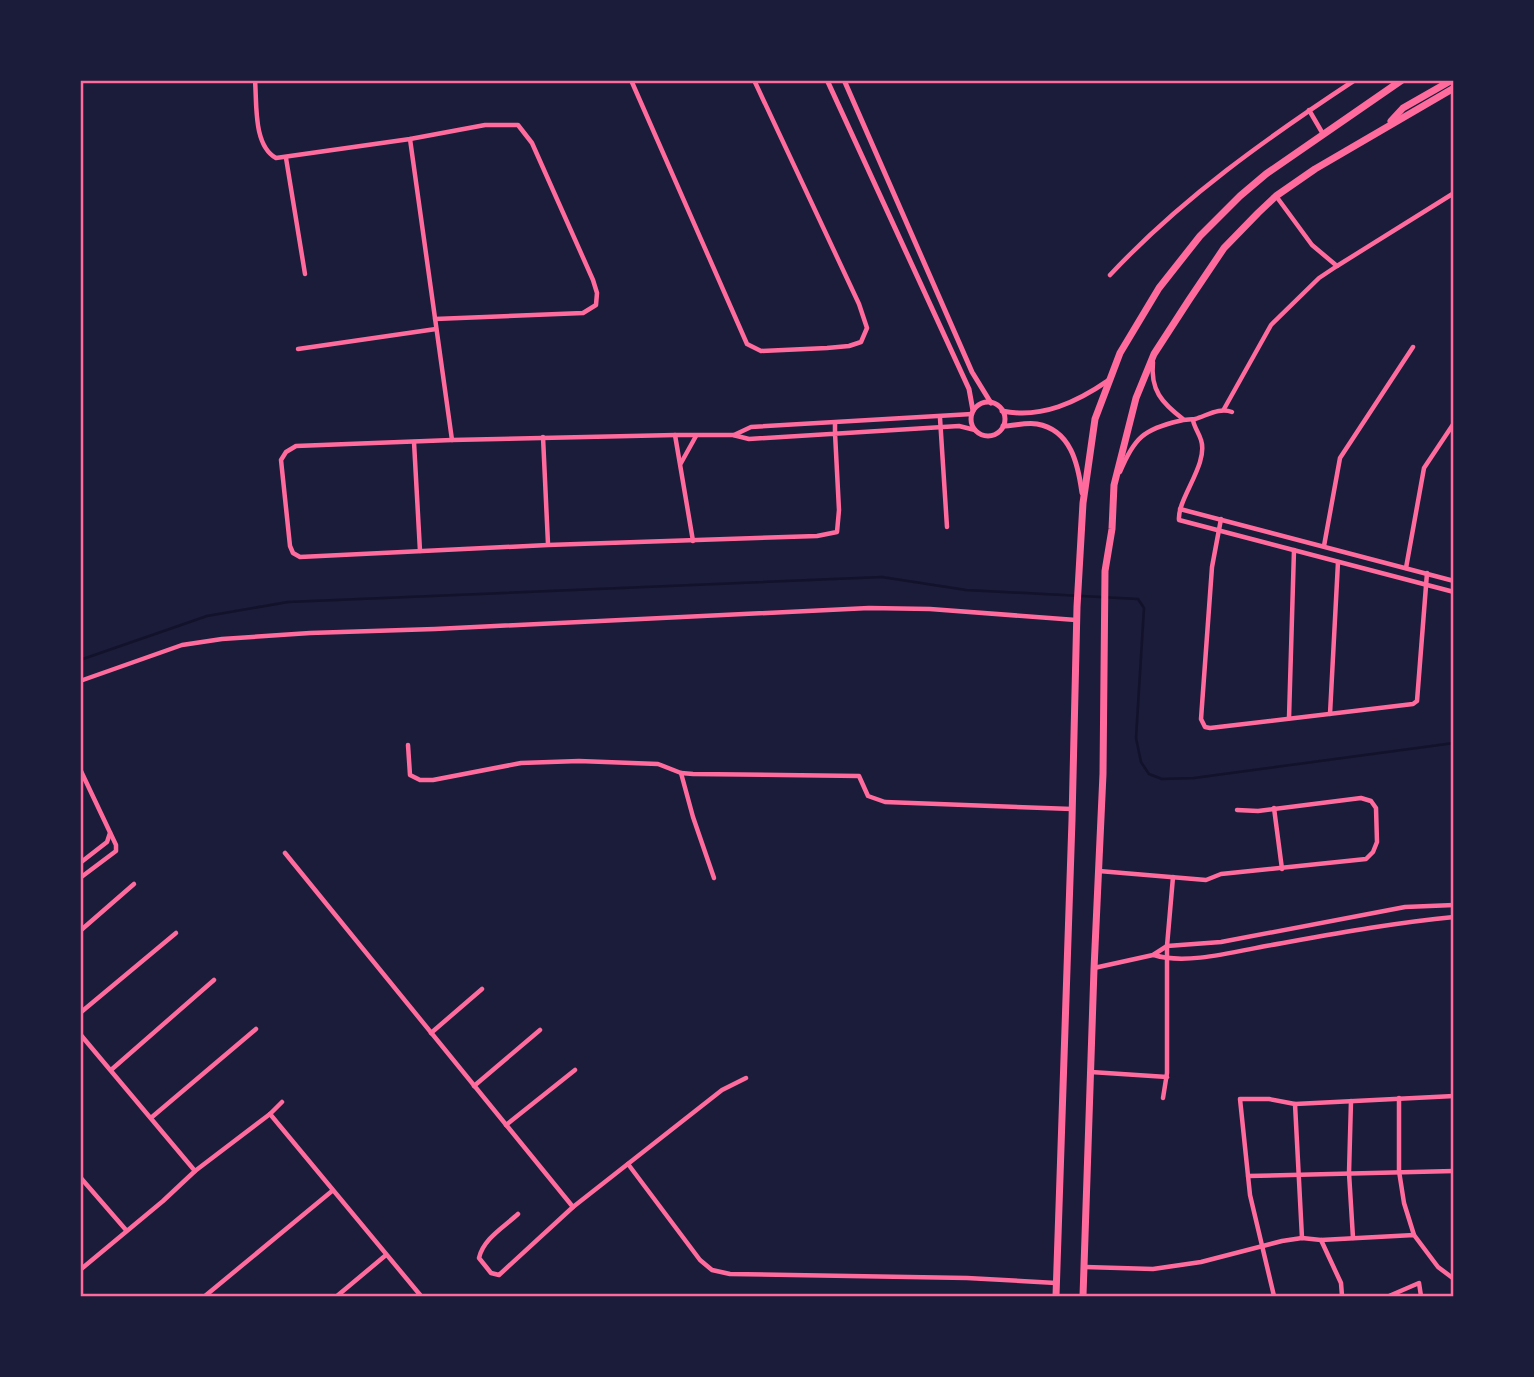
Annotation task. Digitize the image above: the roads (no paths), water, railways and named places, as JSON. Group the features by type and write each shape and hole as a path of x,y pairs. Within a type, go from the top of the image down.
{"highway":[{"path":"1056,1297 1078,582 1083,503 1095,419 1120,353 1159,288 1200,236 1266,174 1402,80"},
{"path":"1386,127 1403,108 1452,80"},
{"path":"1083,1297 1102,774 1105,584 1114,485 1136,398 1154,354 1224,248 1276,196 1315,169 1454,88"}],"street":[{"path":"255,80 260,135 268,153 276,158 410,139 485,125 518,124 532,143 597,293 596,305 583,313 435,319"},
{"path":"631,80 747,344 761,351 849,346 861,342 867,328 859,304 754,80"},
{"path":"827,80 969,389 973,413 971,422 975,430 979,434 991,436 1000,430 1003,426 1002,411"},
{"path":"844,80 972,372 991,403 1002,411 1012,413 1046,411 1077,401 1109,380"},
{"path":"1110,275 1139,244 1223,172 1355,80"},
{"path":"1309,110 1324,135"},
{"path":"410,139 452,440"},
{"path":"286,158 305,274"},
{"path":"1224,409 1271,325 1310,286 1337,266 1454,193"},
{"path":"1276,196 1312,245 1337,266"},
{"path":"298,349 436,329"},
{"path":"1324,546 1340,458 1413,347"},
{"path":"1154,354 1152,372 1162,403 1183,419"},
{"path":"733,435 751,428 940,418 973,413 981,404 991,403"},
{"path":"1114,485 1126,458 1149,429 1183,419 1192,420 1224,409 1232,412"},
{"path":"940,418 947,527"},
{"path":"1192,420 1202,441 1202,450 1196,474 1180,509 1179,520 1454,592"},
{"path":"835,423 835,433 839,518 837,532 817,536 300,557 293,553 288,531 281,460 286,452 296,446 543,437 733,435 749,439 799,434 835,433 959,426 975,430"},
{"path":"1406,568 1424,468 1454,423"},
{"path":"1003,426 1036,424 1049,428 1068,444 1079,468 1083,503"},
{"path":"798,425 799,434"},
{"path":"675,435 693,541"},
{"path":"681,464 696,436"},
{"path":"543,437 548,545"},
{"path":"414,442 420,551"},
{"path":"1180,509 1454,581"},
{"path":"1221,519 1208,615 1202,723 1210,728 1413,704 1417,701 1427,573"},
{"path":"1289,718 1294,550"},
{"path":"1330,714 1338,562"},
{"path":"80,681 182,645 269,635 869,608 930,609 1077,620"},
{"path":"408,745 410,775 420,780 540,762 658,764 681,773 859,776 868,796 885,802 1072,809"},
{"path":"80,769 116,845 116,850 80,878"},
{"path":"681,773 714,878"},
{"path":"1098,871 1206,880 1220,874 1366,859 1377,842 1376,808 1371,801 1361,797 1258,811 1237,810"},
{"path":"1274,808 1282,869"},
{"path":"92,869 82,862 107,842 110,832"},
{"path":"285,853 573,1207"},
{"path":"1163,1098 1167,1077 1167,946 1173,877"},
{"path":"80,931 134,884"},
{"path":"1094,969 1153,955 1167,946 1221,942 1405,907 1454,905"},
{"path":"1153,955 1167,959 1223,953 1414,920 1454,917"},
{"path":"1322,923 1323,936"},
{"path":"80,1013 176,933"},
{"path":"111,1070 214,980"},
{"path":"431,1033 482,989"},
{"path":"152,1117 256,1029"},
{"path":"474,1086 540,1030"},
{"path":"80,1034 195,1171"},
{"path":"506,1125 575,1070"},
{"path":"1090,1072 1167,1077"},
{"path":"518,1214 491,1238 481,1251 479,1258 491,1273 499,1275 573,1207 722,1090 746,1078"},
{"path":"1274,1297 1261,1247 1248,1176 1240,1099 1269,1099 1295,1104 1454,1096"},
{"path":"1398,1098 1399,1171 1404,1203 1414,1235 1438,1267 1454,1279"},
{"path":"1351,1101 1349,1173 1353,1238"},
{"path":"80,1270 195,1171 282,1102"},
{"path":"1295,1104 1302,1238"},
{"path":"270,1114 421,1297"},
{"path":"628,1164 701,1260 712,1270 730,1274 967,1278 1056,1283"},
{"path":"1248,1176 1454,1171"},
{"path":"80,1177 126,1230"},
{"path":"205,1297 332,1191"},
{"path":"1085,1267 1153,1269 1201,1262 1302,1238 1321,1240 1414,1235"},
{"path":"1321,1240 1341,1283 1342,1297"},
{"path":"337,1297 386,1255"},
{"path":"1389,1297 1419,1283 1421,1297"}],"waterway":[{"path":"80,660 207,616 288,602 882,577 966,590 1138,599 1144,608 1136,738 1141,762 1149,774 1162,779 1194,778 1454,743"}]}
